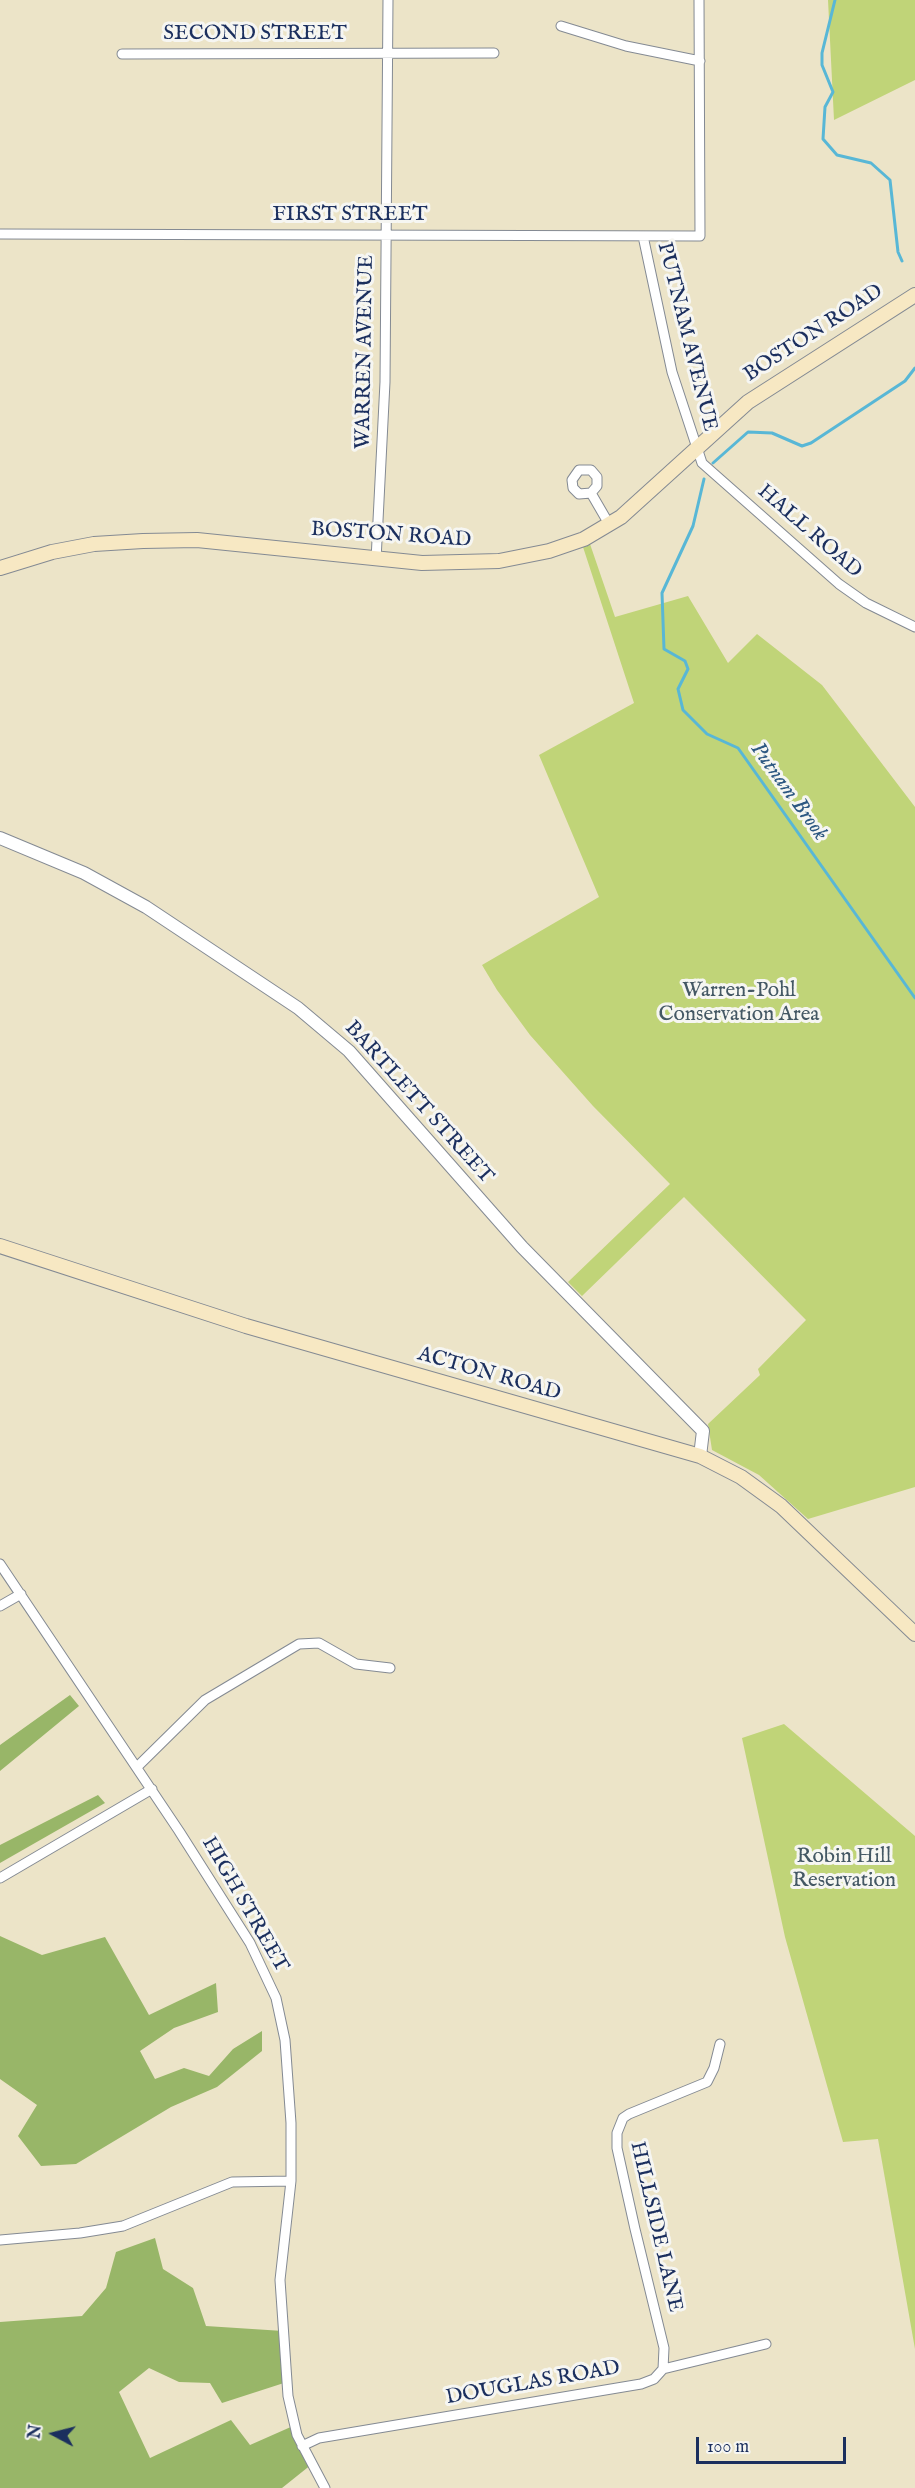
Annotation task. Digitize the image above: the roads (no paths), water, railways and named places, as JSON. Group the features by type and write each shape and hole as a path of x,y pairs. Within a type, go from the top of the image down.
{"main road":[{"name":"BOSTON ROAD","path":"0,568 52,552 93,544 197,540 376,560 449,564 499,561 566,546 609,524 640,501 736,411 774,382 915,295"},
{"name":"ACTON ROAD","path":"0,1246 174,1304 312,1346 699,1456 741,1477 781,1506 915,1634"}],"street":[{"name":"WARREN AVENUE","path":"376,560 385,382 388,0"},
{"path":"561,26 626,46 700,61 699,0"},
{"name":"SECOND STREET","path":"122,54 494,53"},
{"name":"FIRST STREET","path":"0,234 700,236 700,61"},
{"name":"PUTNAM AVENUE","path":"643,236 672,372 695,448"},
{"name":"HALL ROAD","path":"695,448 705,467 839,584 866,603 915,627"},
{"path":"591,493 609,524"},
{"name":"BARTLETT STREET","path":"0,838 84,873 146,907 298,1008 349,1051 522,1247 703,1431 699,1456"},
{"name":"HIGH STREET","path":"0,1564 152,1789 250,1943 276,1998 287,2062 291,2181 282,2248 281,2295 289,2407 302,2446 321,2486"},
{"path":"0,1606 21,1594"},
{"path":"137,1767 205,1700 286,1649 299,1644 318,1643 356,1664 390,1668"},
{"path":"0,1878 152,1789"},
{"name":"HILLSIDE LANE","path":"663,2369 664,2348 617,2148 617,2133 623,2118 629,2114 707,2082 714,2068 720,2044"},
{"path":"0,2240 70,2234 123,2226 232,2182 291,2181"},
{"name":"DOUGLAS ROAD","path":"302,2446 319,2438 641,2384 654,2379 663,2369 766,2344"}],"waterway":[{"name":"Putnam Brook","path":"835,0 822,53 822,65 833,92 825,107 823,139 837,155 871,163 890,180 898,252 902,261"},
{"name":"Putnam Brook","path":"713,463 748,432 772,433 802,446 811,443 905,381 915,368"},
{"name":"Putnam Brook","path":"704,479 693,526 662,593 664,649 685,661 688,669 678,689 683,710 707,734 738,748 915,998"}],"park label":[{"name":"Warren-Pohl Conservation Area","path":"739,1004"},
{"name":"Robin Hill Reservation","path":"844,1870"}]}
